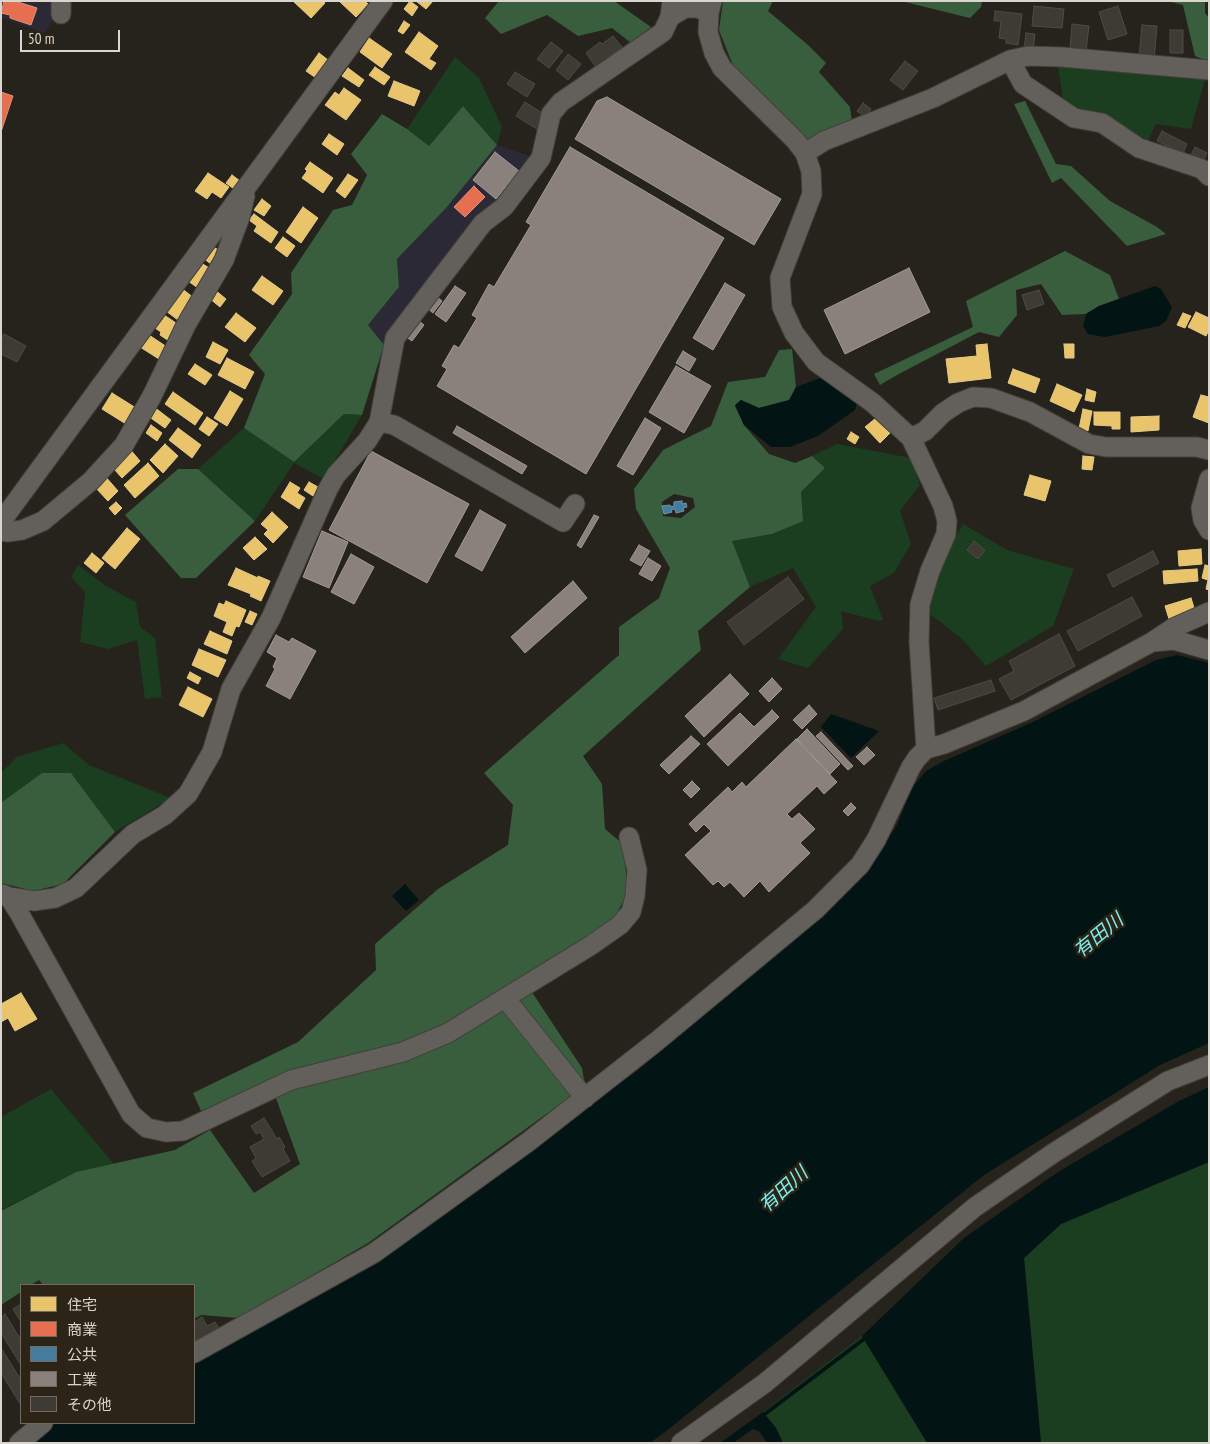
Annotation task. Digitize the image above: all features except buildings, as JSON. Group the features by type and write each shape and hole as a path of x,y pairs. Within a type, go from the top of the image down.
{"street":[{"path":"1,522 246,188 378,3"},
{"path":"5,895 34,901 55,898 76,888 133,834 165,815 188,794 212,752 231,689 271,618 328,489 336,475 367,441 379,422 395,338 483,223 504,207 540,158 551,114 561,102 663,32 671,9 710,7 708,32 714,53 722,68 795,140 805,153 811,171 812,194 780,278 782,307 794,333 816,362 873,403 911,438 943,506 947,521 946,534 930,571 920,604 919,642 926,749"},
{"path":"805,153 824,141 933,98 1010,60 1028,56 1062,57 1209,70"},
{"path":"1010,60 1023,84 1074,118 1102,123 1138,148 1202,169 1209,176"},
{"path":"1,531 22,530 43,521 91,481 124,445 152,396 186,325 224,260 240,217 246,188"},
{"path":"911,438 925,431 943,413 958,403 973,397 991,398 1030,412 1089,444 1106,447 1197,447 1209,450"},
{"path":"379,422 394,425 564,522 574,504"},
{"path":"1209,480 1200,508 1203,520 1209,530"},
{"path":"195,1352 374,1253 528,1142 657,1041 814,910 860,865 876,840 911,767 926,749 944,744 1024,712 1152,642 1173,628 1209,612"},
{"path":"1152,642 1174,640 1209,650"},
{"path":"5,895 18,911 131,1114 147,1128 166,1132 183,1131 291,1080 403,1052 448,1032 590,946 620,925 631,912 635,896 637,870 629,836"},
{"path":"505,998 585,1098"},
{"path":"680,1443 765,1383 975,1207 1055,1152 1168,1081 1209,1066"},
{"path":"19,1443 42,1424"}],"shaded area":[{"path":"1,1 56,1 58,11 45,33 1,18"},
{"path":"497,145 535,158 384,345 368,325 399,287 397,259 447,207"}],"green space":[{"path":"499,1 614,1 651,27 631,43 612,28 578,36 547,15 501,34 485,18"},
{"path":"723,1 773,1 768,11 826,63 819,72 850,107 852,122 808,140 734,68 719,30"},
{"path":"901,1 982,1 981,7 970,18"},
{"path":"1167,1 1205,1 1205,13 1209,18 1209,62 1195,56 1183,5"},
{"path":"455,57 479,78 502,127 497,145 463,106 429,146 407,129"},
{"path":"1057,60 1206,76 1191,129 1156,124 1148,141 1116,122 1064,106"},
{"path":"1025,101 1056,164 1071,166 1110,201 1166,234 1127,246 1061,178 1052,183 1014,104"},
{"path":"463,106 497,145 447,207 397,259 399,287 368,325 384,345 362,415 344,414 294,462 244,428 265,374 249,355 292,294 291,273 333,210 352,205 367,175 351,154 382,114 407,129 429,146"},
{"path":"1065,251 1110,275 1119,299 1099,306 1086,314 1062,315 1041,284 1016,290 1017,315 999,337 979,332 880,385 874,374 973,327 966,301"},
{"path":"792,349 796,387 790,400 759,408 741,400 735,406 744,425 769,454 795,463 812,456 825,468 801,492 803,521 772,534 732,541 750,587 698,631 701,650 583,756 602,784 605,829 623,844 628,893 612,922 524,980 582,1068 585,1086 368,1243 239,1318 201,1315 195,1318 195,1284 42,1284 39,1280 33,1284 20,1284 20,1293 1,1305 1,1211 76,1172 175,1150 210,1130 254,1193 300,1164 270,1082 201,1111 193,1093 298,1042 376,970 375,944 438,889 508,845 513,805 484,773 619,655 619,627 659,598 670,568 636,509 634,489 663,450 711,426 728,382 765,377 779,350","holes":["674,494 693,498 695,507 681,518 663,516 662,502"]},
{"path":"344,414 362,415 324,479 294,463 255,521 198,469 244,428 294,462"},
{"path":"837,444 911,458 920,485 900,511 911,544 894,573 870,586 883,620 878,621 841,611 843,629 808,668 778,659 816,607 793,568 750,587 731,541 772,534 801,492 825,468 812,456"},
{"path":"178,469 198,469 255,521 196,578 181,578 125,515"},
{"path":"963,524 1007,550 1074,569 1053,626 986,666 962,639 930,614 933,577"},
{"path":"78,565 106,586 136,602 140,627 155,638 162,697 145,699 137,640 108,649 80,642 85,592 71,577"},
{"path":"63,743 89,765 171,798 115,832 71,773 42,773 2,802 1,773 17,757"},
{"path":"42,773 71,773 115,832 63,884 33,891 1,883 1,801"},
{"path":"51,1089 114,1164 76,1172 1,1210 1,1117"},
{"path":"1209,1162 1209,1443 1041,1443 1024,1258 1061,1224"},
{"path":"862,1336 926,1443 783,1443 776,1428 763,1412"}],"water":[{"path":"1155,286 1161,289 1172,307 1166,321 1159,326 1105,337 1088,334 1083,326 1086,314 1099,306"},
{"path":"823,377 857,403 855,410 818,436 790,447 771,447 744,425 735,405 741,400 759,408 789,400 796,387"},
{"name":"有田川","path":"1177,655 1209,663 1209,1043 1160,1065 984,1175 650,1443 31,1443 55,1424 195,1424 195,1362 373,1262 637,1071 831,906 871,866 897,825 912,788 926,771 944,761 1033,722 1156,660"},
{"path":"831,714 879,731 851,758 821,727"},
{"path":"405,884 419,900 406,911 392,896"},
{"path":"1209,1087 1209,1162 1061,1224 1024,1258 1041,1443 926,1443 862,1336 964,1238 1058,1172 1179,1101"},
{"path":"763,1412 776,1428 783,1443 767,1443 760,1432 753,1429 733,1443 720,1443"}],"waterway":[{"path":"761,1417 864,1339"}]}
